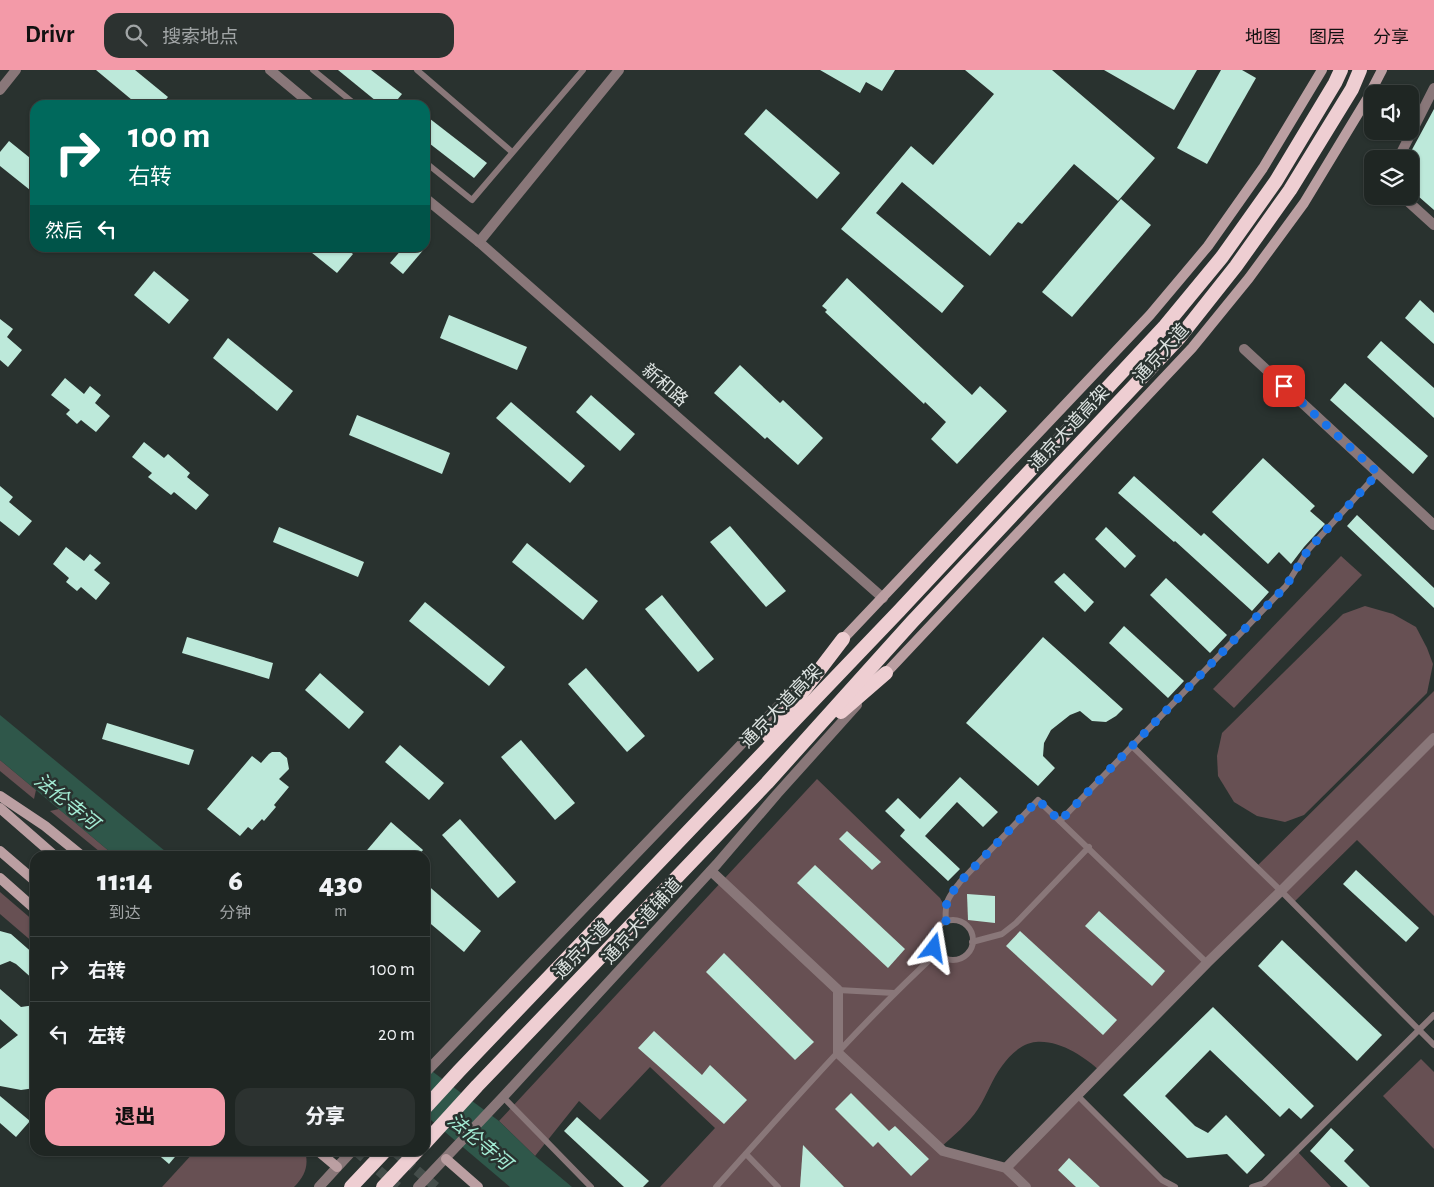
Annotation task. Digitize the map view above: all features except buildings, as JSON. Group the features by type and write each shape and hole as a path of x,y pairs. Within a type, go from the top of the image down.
{"highway":[{"name":"通京大道高架","path":"745,771 899,611 1165,326 1222,257 1276,181 1341,70"},
{"name":"通京大道高架","path":"767,784 912,622 1179,338 1236,266 1290,190 1352,89 1360,70"},
{"path":"745,771 780,720 843,639"},
{"path":"767,784 839,714 886,673"},
{"name":"通京大道","path":"430,1103 745,771"},
{"name":"通京大道","path":"430,1138 477,1086 767,784"},
{"path":"351,1187 380,1156"},
{"path":"383,1187 412,1156"}],"main road":[{"name":"通京大道","path":"843,639 1156,308 1208,246 1263,168 1322,70"},
{"name":"通京大道","path":"886,673 1192,348 1249,278 1304,203 1367,99 1382,70"},
{"path":"0,796 46,826 76,851"},
{"path":"0,808 49,851"},
{"path":"0,851 30,877"},
{"path":"0,878 30,905"},
{"path":"449,1155 478,1187"},
{"path":"324,1156 337,1167"}],"street":[{"path":"0,90 16,70"},
{"path":"270,70 306,100"},
{"path":"479,242 619,70"},
{"path":"1403,150 1434,88"},
{"name":"新和路","path":"430,202 479,242 883,598"},
{"path":"1412,205 1434,225"},
{"path":"1244,349 1434,525"},
{"path":"430,1068 843,639"},
{"name":"通京大道辅道","path":"418,1187 500,1101 711,871 777,794 886,673"},
{"path":"1006,1168 1207,963 1432,744"},
{"path":"711,871 838,990 838,1053 943,1151 1006,1168 1026,1187"},
{"path":"318,1187 347,1156"}],"lane":[{"path":"313,70 350,100"},
{"path":"417,70 512,152"},
{"path":"430,166 472,200 582,70"},
{"path":"1060,821 1286,586 1308,550 1378,473"},
{"path":"1133,747 1281,891 1434,1045"},
{"path":"946,921 945,908 950,896 960,882 1038,800 1089,847 1207,963"},
{"path":"972,942 1002,934 1089,847"},
{"path":"946,921 959,922 970,930 971,949 962,958 949,960 938,953 932,941 933,935 940,924 946,921"},
{"path":"716,1187 894,993 938,953"},
{"path":"838,990 894,993"},
{"path":"1252,1187 1264,1183 1434,1015"},
{"path":"1078,1096 1162,1180 1176,1187"},
{"path":"500,1101 591,1187"},
{"path":"746,1154 778,1187"}],"shaded area":[{"path":"1341,556 1362,575 1234,708 1213,689"},
{"path":"1365,606 1393,614 1416,627 1433,664 1427,693 1304,815 1285,822 1257,816 1234,802 1218,776 1217,756 1222,733 1343,614"},
{"path":"1434,691 1434,916 1357,840 1293,903 1282,892 1101,1072 1080,1055 1063,1047 1045,1042 1026,1045 1017,1050 1005,1062 974,1114 940,1148 1006,1168 1078,1096 1162,1180 1175,1187 660,1187 715,1128 650,1067 600,1120 579,1101 535,1156 499,1121 817,779 940,898 945,907 950,896 1038,800 1060,820 1133,747 1256,867","holes":["953,920 966,925 972,933 969,950 962,957 954,960 945,959 933,946 932,941 935,931 938,927"]},
{"path":"0,760 36,790 34,799 0,771"},
{"path":"59,809 109,851 99,851 50,811"},
{"path":"0,892 30,918 30,940 0,914"},
{"path":"1421,1059 1434,1072 1434,1149 1383,1096"},
{"path":"1297,1151 1331,1187 1252,1187 1264,1183"},
{"path":"190,1156 306,1156 306,1166 303,1175 294,1187 162,1187"}],"water":[{"name":"法伦寺河","path":"0,715 165,851 109,851 0,760"},
{"name":"法伦寺河","path":"430,1070 499,1121 535,1156 572,1187 510,1187 430,1119"}],"tunnel":[{"path":"362,1156 398,1187"},
{"path":"400,1156 436,1187"}],"route":[{"path":"934,948 933,935 940,924 946,921 945,908 950,896 960,882 1038,800 1060,821 1286,586 1308,550 1378,473 1284,386"}]}
